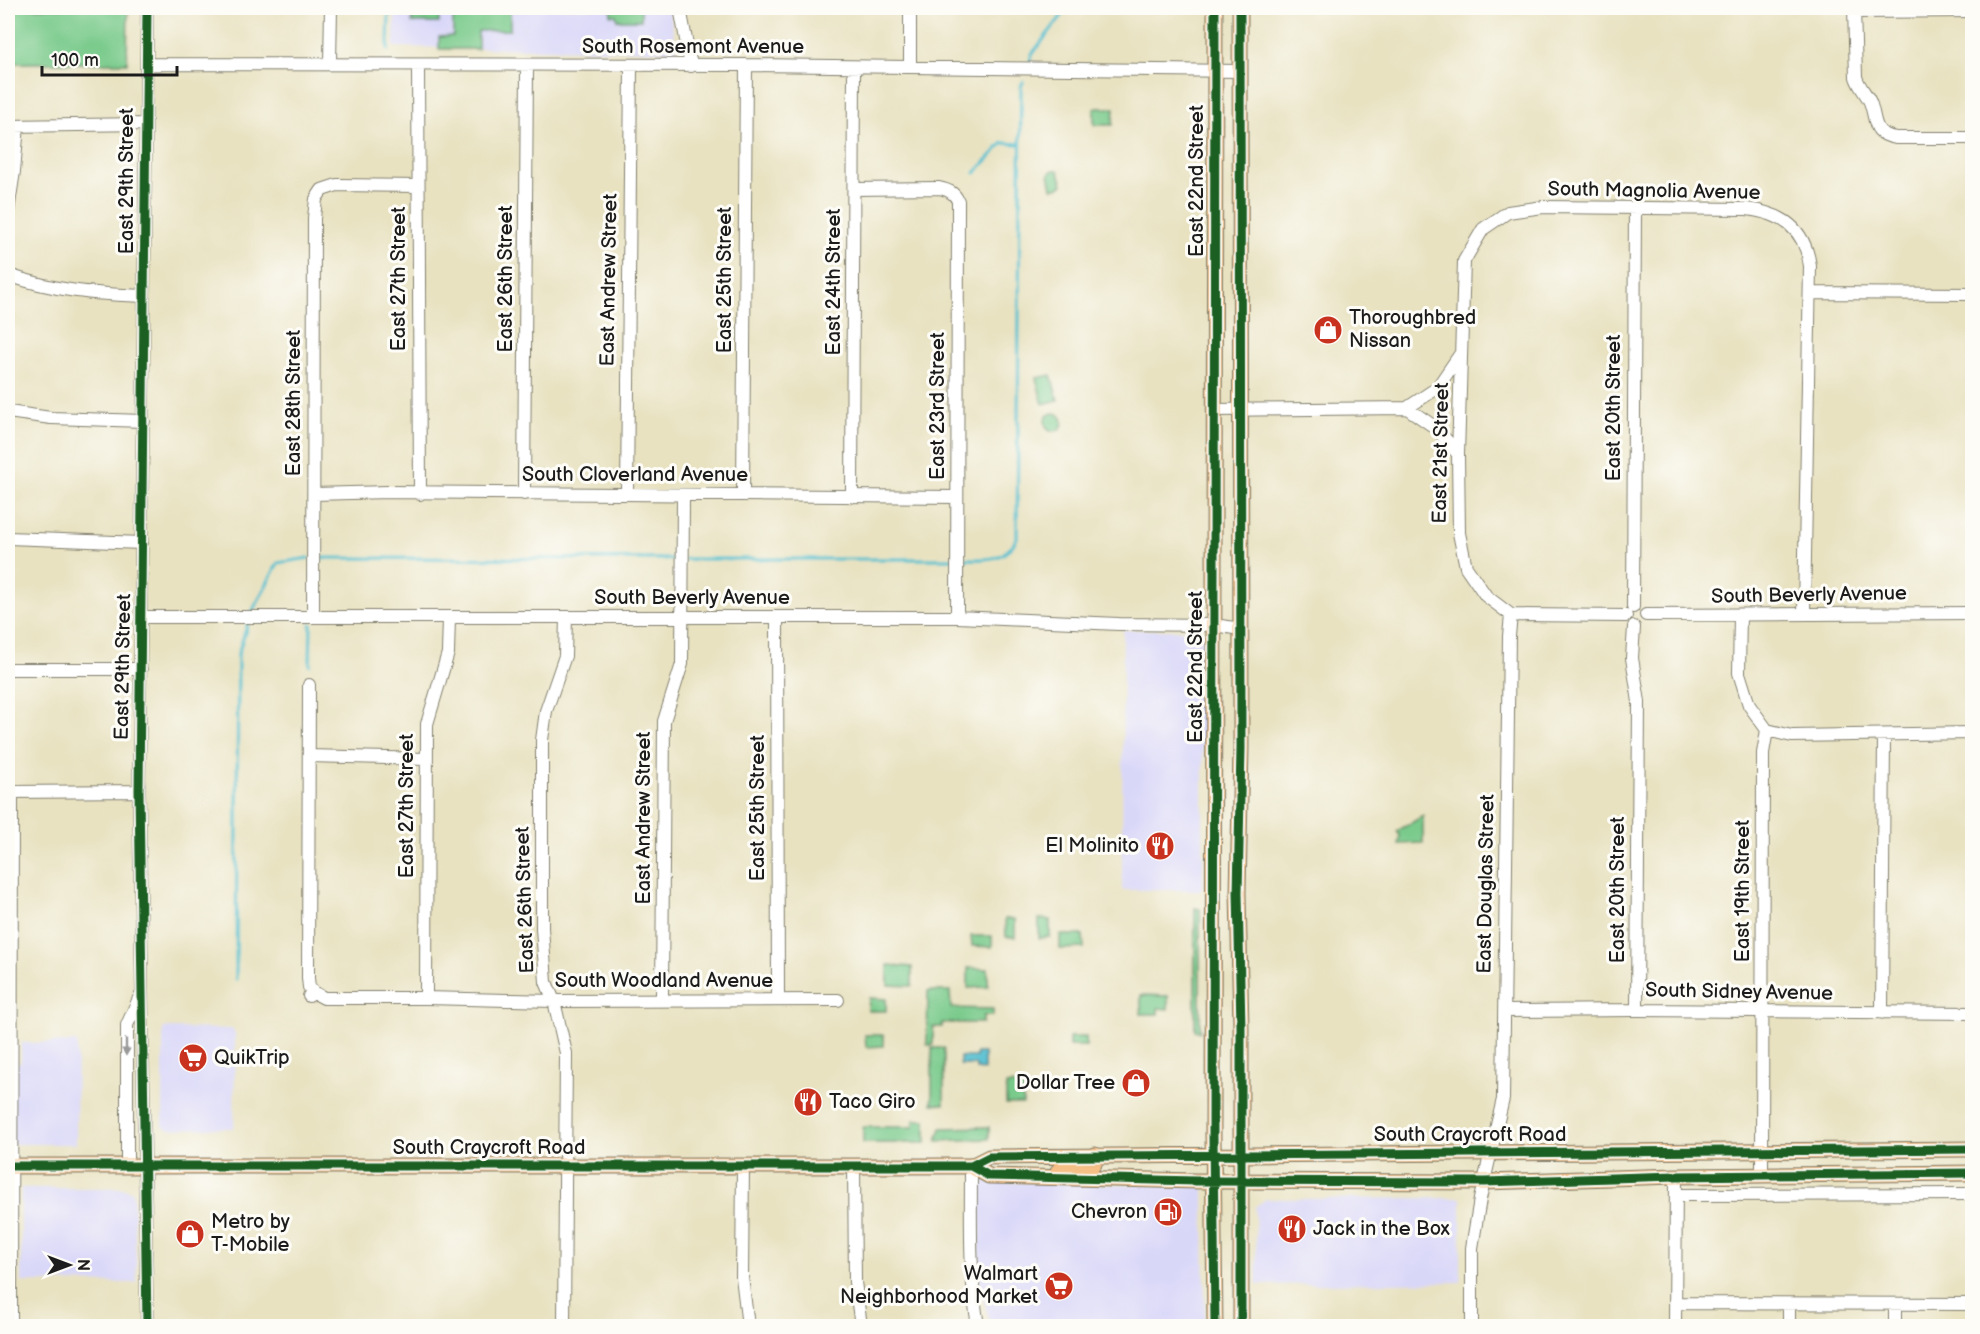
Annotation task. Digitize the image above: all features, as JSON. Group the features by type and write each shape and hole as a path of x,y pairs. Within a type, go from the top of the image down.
{"main road":[{"name":"East 22nd Street","path":"1215,8 1213,1154 1215,1326"},
{"path":"1240,8 1241,629 1238,893 1242,1154 1241,1326"},
{"name":"South Craycroft Road","path":"10,1166 971,1166 989,1157 1095,1155 1972,1149"},
{"path":"1044,1178 1062,1168 1092,1166 1095,1155"},
{"name":"South Craycroft Road","path":"971,1166 989,1176 1213,1181 1484,1182 1676,1176 1972,1173"}],"street":[{"name":"East 29th Street","path":"147,8 139,791 147,1326"},
{"path":"330,63 331,8"},
{"path":"680,8 691,66"},
{"path":"910,8 910,67"},
{"path":"1972,11 1854,10 1856,77 1859,87 1871,105 1877,133 1896,138 1972,138"},
{"name":"South Rosemont Avenue","path":"147,64 746,65 1240,71"},
{"name":"East 26th Street","path":"524,494 527,64"},
{"name":"East 27th Street","path":"418,65 420,494"},
{"name":"East 25th Street","path":"743,495 746,65"},
{"name":"East Andrew Street","path":"627,494 631,66"},
{"name":"East 24th Street","path":"852,497 854,68"},
{"path":"8,211 14,171 13,126 145,124"},
{"name":"East 28th Street","path":"313,617 314,218 317,187 337,185 418,186"},
{"name":"East 23rd Street","path":"854,189 939,188 958,192 957,617"},
{"name":"South Magnolia Avenue","path":"1462,352 1464,261 1483,229 1508,212 1543,207 1764,211 1795,229 1805,242 1810,266 1810,293"},
{"name":"East 20th Street","path":"1629,611 1635,208"},
{"path":"8,275 36,285 74,292 144,296"},
{"path":"1804,614 1810,293 1972,294"},
{"name":"East 21st Street","path":"1407,408 1437,388 1462,352"},
{"name":"East 21st Street","path":"1462,352 1458,454 1459,533 1466,567 1486,596 1511,615"},
{"path":"1214,411 1407,408 1436,428 1458,454"},
{"path":"8,412 51,418 144,421"},
{"name":"South Cloverland Avenue","path":"314,494 957,497"},
{"name":"East Andrew Street","path":"662,999 664,721 682,664 683,495"},
{"path":"8,538 142,543"},
{"path":"1511,615 1642,609 1646,615 1643,624 1634,627 1628,624 1629,611"},
{"name":"South Beverly Avenue","path":"1646,615 1972,613"},
{"name":"East Douglas Street","path":"1472,1326 1472,1248 1503,1099 1511,615"},
{"path":"1740,615 1739,673 1749,705 1767,730 1792,736 1972,734"},
{"name":"South Beverly Avenue","path":"142,617 957,617 1119,624 1214,625 1241,629"},
{"name":"East 26th Street","path":"564,1326 566,1053 554,1001 546,982 542,928 542,740 546,711 565,656 566,617"},
{"name":"East 25th Street","path":"777,617 778,999"},
{"name":"East 27th Street","path":"426,998 427,724 448,652 449,618"},
{"name":"East 20th Street","path":"1634,627 1632,658 1639,702 1637,1010"},
{"path":"8,669 141,669"},
{"path":"309,685 309,756 426,759"},
{"name":"East 19th Street","path":"1762,1176 1763,753 1767,730"},
{"path":"1882,1013 1884,736"},
{"name":"South Woodland Avenue","path":"309,756 308,978 310,995 324,998 554,1001 838,1000"},
{"path":"11,1326 10,792 139,791"},
{"path":"127,1165 126,1025 142,992"},
{"name":"South Sidney Avenue","path":"1504,1011 1972,1013"},
{"path":"854,1165 855,1282 861,1326"},
{"path":"743,1166 742,1277 748,1326"},
{"path":"971,1166 972,1292 978,1326"},
{"path":"1675,1326 1676,1176"},
{"path":"1677,1194 1972,1194"},
{"path":"1676,1303 1972,1304"},
{"path":"1789,1304 1789,1326"},
{"path":"1895,1304 1895,1326"}],"shaded area":[{"path":"395,8 669,8 677,51 394,47"},
{"path":"1123,630 1199,630 1203,637 1203,883 1201,890 1122,890"},
{"path":"163,1028 232,1029 235,1033 234,1128 168,1129 163,1126"},
{"path":"77,1042 76,1144 8,1144 8,1064 21,1063 21,1043"},
{"path":"980,1182 1204,1186 1205,1326 991,1326 979,1283"},
{"path":"21,1188 122,1188 133,1192 137,1283 21,1282"},
{"path":"1461,1198 1461,1282 1257,1285 1255,1207 1266,1199"}],"green space":[{"path":"8,8 128,8 127,63 8,63"},
{"path":"412,8 439,8 439,23 412,23"},
{"path":"453,8 510,11 510,30 478,31 478,49 439,49 439,37 453,36"},
{"path":"611,8 641,8 641,20 617,20 616,15 611,15"},
{"path":"1094,108 1114,108 1113,125 1094,125"},
{"path":"1053,170 1058,170 1063,184 1058,188 1052,188 1049,174"},
{"path":"1051,375 1058,400 1043,404 1036,378"},
{"path":"1050,413 1058,413 1063,418 1061,429 1050,431 1045,426 1045,418"},
{"path":"1423,816 1423,843 1399,844 1400,836 1397,831"},
{"path":"1195,908 1200,909 1200,1032 1195,1030"},
{"path":"1005,919 1015,919 1015,937 1006,937"},
{"path":"1039,919 1050,920 1050,937 1039,938"},
{"path":"1060,935 1083,935 1084,948 1060,949"},
{"path":"971,936 992,936 992,947 972,946"},
{"path":"888,965 912,967 912,986 888,985"},
{"path":"968,968 988,969 988,987 968,988"},
{"path":"928,991 950,991 951,1008 993,1009 993,1016 983,1016 983,1023 942,1023 942,1027 933,1027 933,1045 927,1045"},
{"path":"1141,995 1168,996 1168,1009 1158,1008 1158,1014 1141,1014"},
{"path":"869,998 886,999 886,1011 868,1011"},
{"path":"865,1035 884,1035 884,1046 866,1047"},
{"path":"1069,1037 1086,1037 1086,1046 1069,1046"},
{"path":"932,1048 944,1048 944,1104 932,1104"},
{"path":"1023,1084 1023,1104 1006,1104 1006,1085"},
{"path":"914,1120 926,1120 926,1143 863,1143 863,1127 914,1127"},
{"path":"989,1127 989,1139 937,1141 941,1128"}],"water":[{"path":"976,1053 984,1053 984,1070 976,1069 976,1065 960,1065 960,1057 976,1057"}],"waterway":[{"path":"388,50 389,8"},
{"path":"1030,61 1032,54 1068,8"},
{"path":"961,559 986,559 1000,556 1012,546 1017,538 1021,87 1023,82"},
{"path":"975,173 1003,143 1020,144"},
{"path":"251,614 278,563 309,558"},
{"path":"316,558 678,559"},
{"path":"685,559 954,559"},
{"path":"236,979 238,654 249,620"},
{"path":"310,665 311,624"}],"cycle path":[{"path":"147,8 139,791 147,1326"},
{"path":"1215,8 1213,1135 1215,1326"},
{"path":"1240,8 1241,748 1238,893 1241,1027 1241,1326"},
{"path":"8,1166 971,1166 989,1157 1972,1149"},
{"path":"971,1166 989,1176 1196,1181 1484,1182 1676,1176 1972,1173"}],"place":[{"name":"Thoroughbred Nissan","path":"1328,330"},
{"name":"El Molinito","path":"1160,846"},
{"name":"QuikTrip","path":"193,1058"},
{"name":"Dollar Tree","path":"1136,1083"},
{"name":"Taco Giro","path":"808,1102"},
{"name":"Chevron","path":"1168,1212"},
{"name":"Jack in the Box","path":"1292,1229"},
{"name":"Metro by T-Mobile","path":"190,1234"},
{"name":"Walmart Neighborhood Market","path":"1059,1286"}]}
